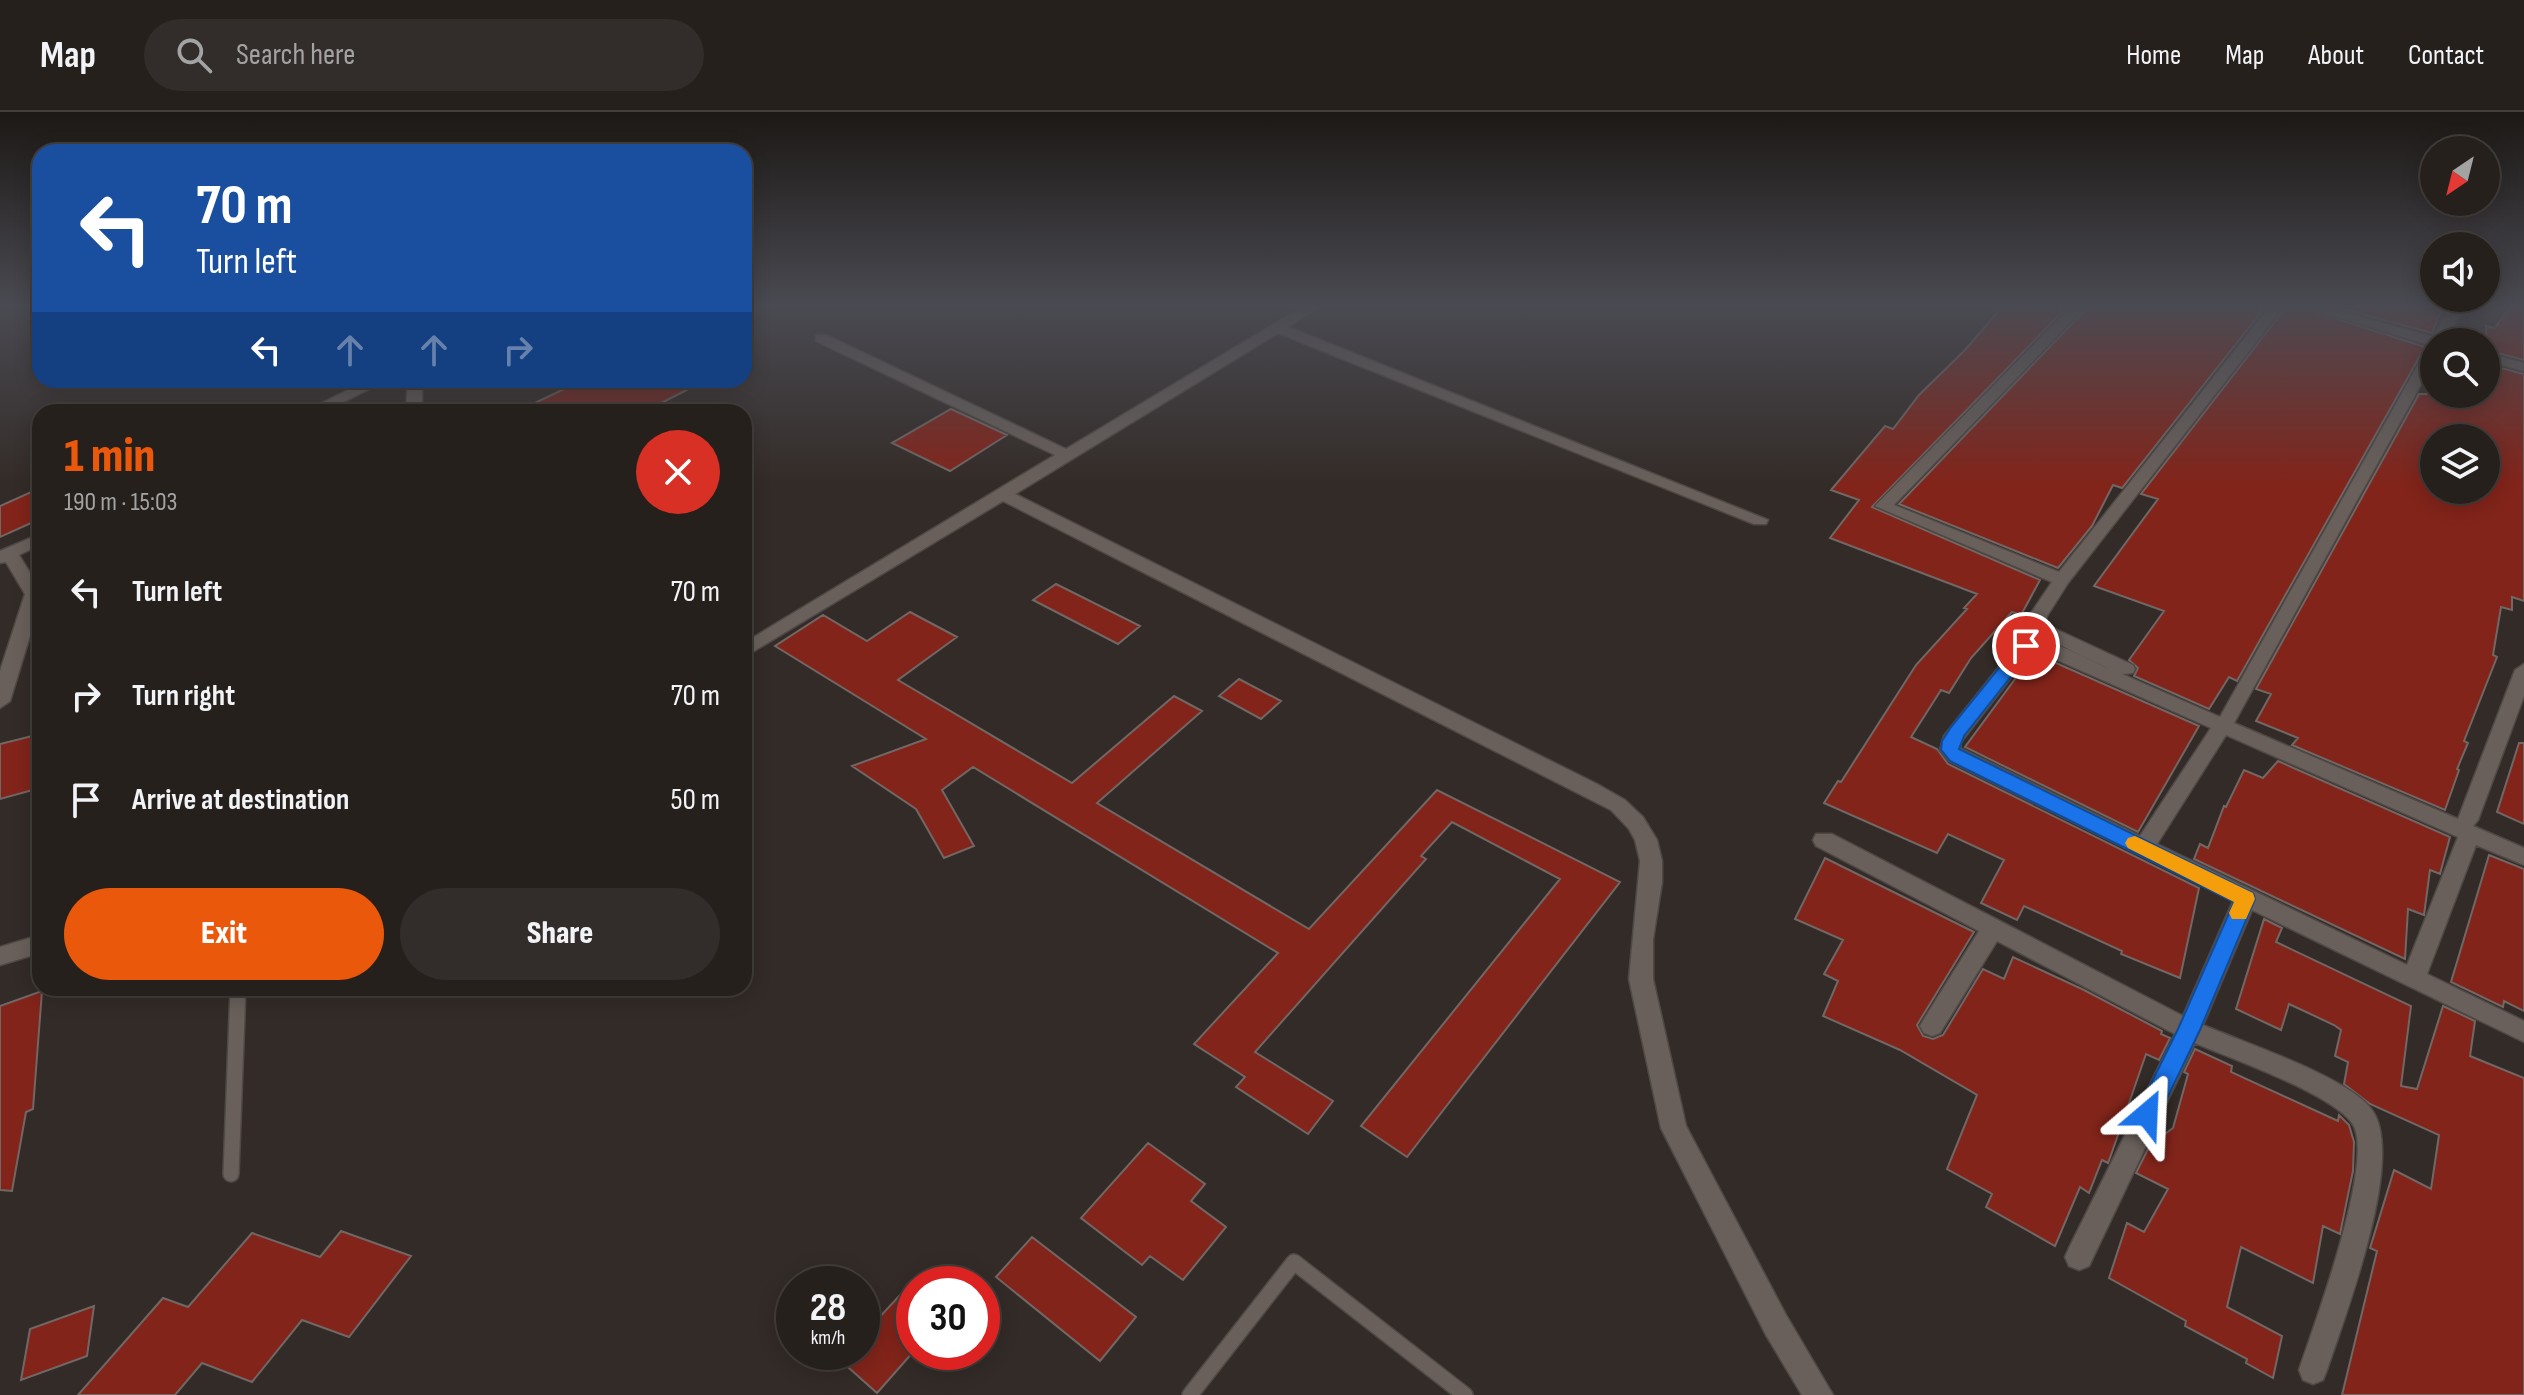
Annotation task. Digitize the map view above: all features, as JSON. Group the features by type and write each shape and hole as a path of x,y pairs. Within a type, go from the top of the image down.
{"street":[{"path":"880,366 1067,455"},
{"path":"752,646 1214,366"},
{"path":"1372,366 1760,520"},
{"path":"2020,366 1883,506 2062,580"},
{"path":"2226,722 2045,631 2037,624 2038,616 2062,580 2230,366"},
{"path":"2144,848 2226,722 2420,371"},
{"path":"329,404 363,388"},
{"path":"1002,494 1590,789 1618,805 1636,823 1646,840 1651,861 1641,979 1674,1128 1776,1325 1818,1395"},
{"path":"32,543 5,556 32,591"},
{"path":"0,701 32,600"},
{"path":"2524,857 2469,827 2052,651 2026,646 1951,741 1950,750 1956,756 2524,1032"},
{"path":"2413,979 2524,670"},
{"path":"2469,827 2524,842"},
{"path":"1824,840 2189,1030 2330,1093 2363,1117 2371,1130 2372,1140 2362,1215 2313,1370"},
{"path":"2079,1257 2189,1030 2245,899"},
{"path":"1932,1026 1992,930"},
{"path":"0,956 32,946"}],"lane":[{"path":"231,1174 238,996"},
{"path":"1190,1395 1294,1262 1465,1395"}],"building":[{"path":"1949,366 2010,366 1872,507 2040,580 2021,615 2012,612 1971,658 1949,693 1941,690 1911,737 1937,749 1948,764 2199,888 2180,978 2121,954 2122,951 2024,906 2017,920 1981,903 2004,860 1948,834 1937,853 1824,803 1838,781 1841,782 1916,665 1977,594 1830,538 1859,500 1831,490 1885,426 1893,429 1919,395"},
{"path":"2032,366 2219,366 2122,488 2113,485 2092,526 2058,568 1899,504"},
{"path":"2241,366 2414,366 2237,681 2229,677 2209,709 2134,676 2138,668 2129,660 2164,611 2094,586 2158,499 2141,494"},
{"path":"2500,368 2524,374 2524,601 2512,597 2512,610 2501,607 2493,655 2497,657 2464,741 2468,743 2445,810 2292,745 2298,738 2256,721 2271,694 2256,689 2419,394 2420,408 2500,408"},
{"path":"566,388 690,388 660,404 533,404"},
{"path":"951,409 1007,435 950,471 892,443"},
{"path":"32,492 32,523 0,537 0,506"},
{"path":"1056,584 1140,626 1118,644 1033,600"},
{"path":"910,612 957,637 898,680 1072,783 1174,696 1202,711 1097,803 1309,929 1437,790 1620,882 1407,1157 1361,1126 1560,879 1452,822 1421,856 1426,859 1255,1052 1333,1101 1308,1134 1236,1087 1245,1077 1194,1044 1278,953 973,767 942,790 974,846 944,858 916,809 852,766 926,739 775,646 823,615 867,641"},
{"path":"2032,656 2047,659 2199,726 2138,832 1965,747"},
{"path":"1239,679 1281,701 1261,719 1219,696"},
{"path":"32,736 32,790 0,799 0,744"},
{"path":"2519,743 2524,743 2524,824 2497,812"},
{"path":"2278,761 2450,837 2440,874 2430,870 2424,915 2408,909 2405,959 2194,859 2200,844 2208,848 2224,806 2244,770 2263,778"},
{"path":"2489,855 2524,869 2524,1011 2504,1001 2503,1007 2451,982"},
{"path":"1825,858 1974,932 1917,1025 1923,1036 1933,1039 1943,1035 1983,969 2004,979 2013,957 2084,990 2170,1038 2159,1060 2146,1054 2108,1163 2102,1160 2089,1193 2080,1187 2055,1246 1986,1207 1992,1194 1947,1169 1977,1095 1900,1050 1823,1016 1838,981 1824,974 1843,940 1795,919"},
{"path":"2264,919 2282,928 2276,942 2411,1006 2401,1086 2417,1089 2443,1006 2475,1021 2470,1056 2524,1078 2524,1395 2342,1395 2377,1251 2370,1248 2394,1170 2431,1189 2439,1135 2370,1104 2344,1084 2348,1062 2335,1056 2341,1030 2334,1025 2289,1004 2281,1030 2236,1009"},
{"path":"32,995 42,996 33,1109 26,1112 12,1191 0,1190 0,1006"},
{"path":"2195,1049 2232,1066 2231,1072 2338,1121 2339,1115 2349,1125 2354,1142 2353,1171 2340,1234 2323,1226 2313,1283 2241,1247 2227,1307 2282,1336 2273,1378 2246,1363 2247,1359 2185,1326 2186,1321 2109,1278 2127,1223 2144,1232 2168,1189 2136,1173 2150,1145 2173,1128 2188,1074 2184,1072"},
{"path":"1148,1143 1205,1184 1191,1201 1226,1227 1183,1280 1150,1256 1142,1265 1081,1218"},
{"path":"341,1231 411,1256 349,1337 302,1320 252,1382 202,1363 175,1395 78,1395 163,1298 188,1307 252,1233 320,1257"},
{"path":"1032,1237 1136,1317 1100,1361 1000,1280 1000,1273"},
{"path":"896,1299 897,1370 877,1393 851,1370 880,1370 880,1317"},
{"path":"94,1306 87,1356 21,1380 30,1329"}],"slow traffic":[{"path":"2135,843 2245,899 2239,913"}],"route":[{"path":"2026,646 1958,731 1951,741 1950,750 1956,756 2245,899 2189,1030 2147,1114"}]}
